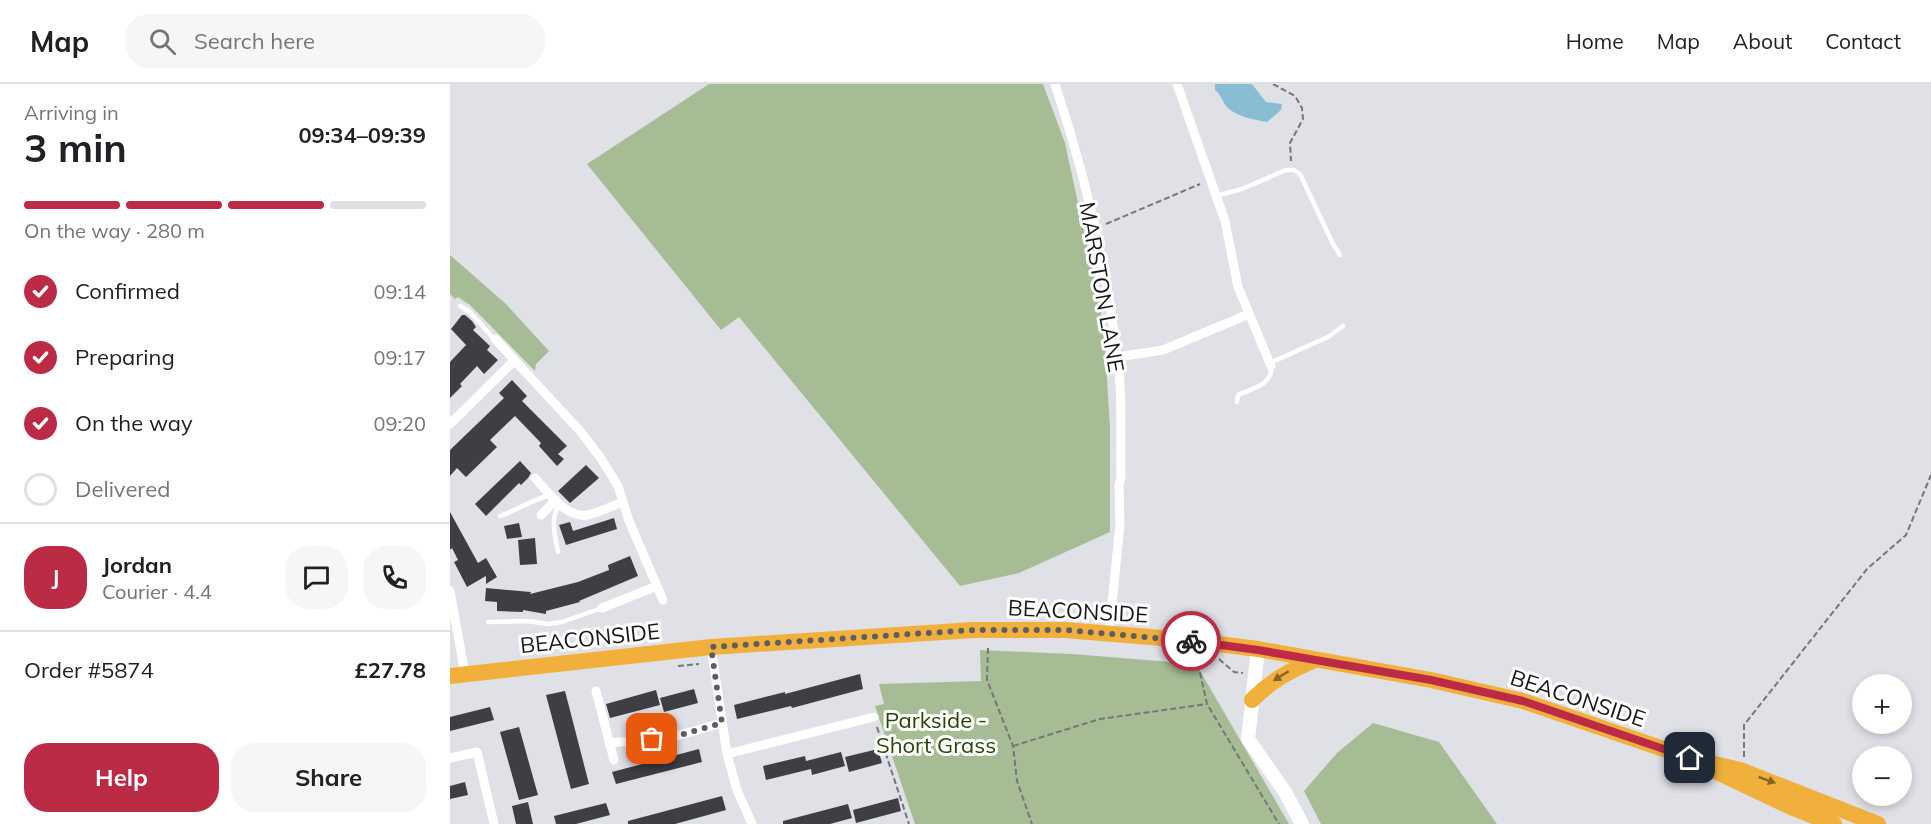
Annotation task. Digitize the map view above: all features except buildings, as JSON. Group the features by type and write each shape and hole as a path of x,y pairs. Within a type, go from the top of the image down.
{"highway":[{"name":"BEACONSIDE","path":"458,675 711,647 974,630 1065,630 1186,640 1431,680 1523,701 1690,758 1740,770 1878,824"},
{"path":"1252,700 1277,677 1316,660"},
{"name":"BEACONSIDE","path":"1690,758 1737,782 1834,824"}],"street":[{"name":"MARSTON LANE","path":"1054,84 1073,139 1096,236 1118,357 1120,524 1109,633"},
{"path":"1177,84 1229,237 1238,287 1271,365"},
{"path":"1118,357 1163,350 1249,314"},
{"path":"495,339 580,430 600,457 618,486 629,521 663,600"},
{"path":"450,424 514,361"},
{"path":"535,478 555,500 578,516 588,515 624,502"},
{"path":"541,515 555,500"},
{"path":"602,608 657,586"},
{"path":"450,591 458,675"},
{"path":"711,647 727,753 738,790 752,824"},
{"path":"1258,650 1248,739 1285,792 1302,824"},
{"path":"596,691 614,760"},
{"path":"727,753 874,717"},
{"path":"609,743 673,737 722,723"},
{"path":"450,758 477,752 494,824"}],"lane":[{"path":"1216,196 1242,189 1286,170 1294,170 1300,174 1340,255"},
{"path":"460,306 470,312 495,339"},
{"path":"1237,402 1238,395 1269,381 1272,375 1271,365 1328,337 1342,326"},
{"path":"500,516 535,500 555,500 553,523 558,552"},
{"path":"488,622 527,621 548,624 562,622 602,608"}],"path":[{"path":"1273,84 1295,96 1302,108 1303,119 1290,143 1294,170"},
{"path":"1103,224 1210,180"},
{"path":"1740,770 1744,755 1744,725 1867,569 1906,535 1931,475"},
{"path":"1083,618 1093,616 1100,609"},
{"path":"988,648 987,680 1013,746 1017,781 1032,824"},
{"path":"1195,653 1207,704 1279,824"},
{"path":"1228,665 1234,672"},
{"path":"1013,746 1100,719 1207,704"},
{"path":"874,717 909,824"}],"green space":[{"path":"709,84 1043,84 1065,143 1100,305 1110,428 1110,532 1019,573 960,586 739,317 721,330 587,164"},
{"path":"450,255 506,304 549,351 536,364 535,371 470,305 458,297 455,299 450,294"},
{"name":"Parkside - Short Grass","path":"980,650 1072,654 1196,664 1289,824 915,824 875,706 884,704 879,684 981,681"},
{"path":"1373,723 1439,742 1497,824 1321,824 1304,791 1337,753"}],"water":[{"path":"1215,84 1252,84 1266,102 1282,104 1281,110 1267,122 1239,115 1226,106 1215,90"}],"way so far":[{"path":"652,739 673,737 722,723 711,647 974,630 1065,630 1191,641"}],"route":[{"path":"1191,641 1258,650 1431,680 1523,701 1690,758"}]}
